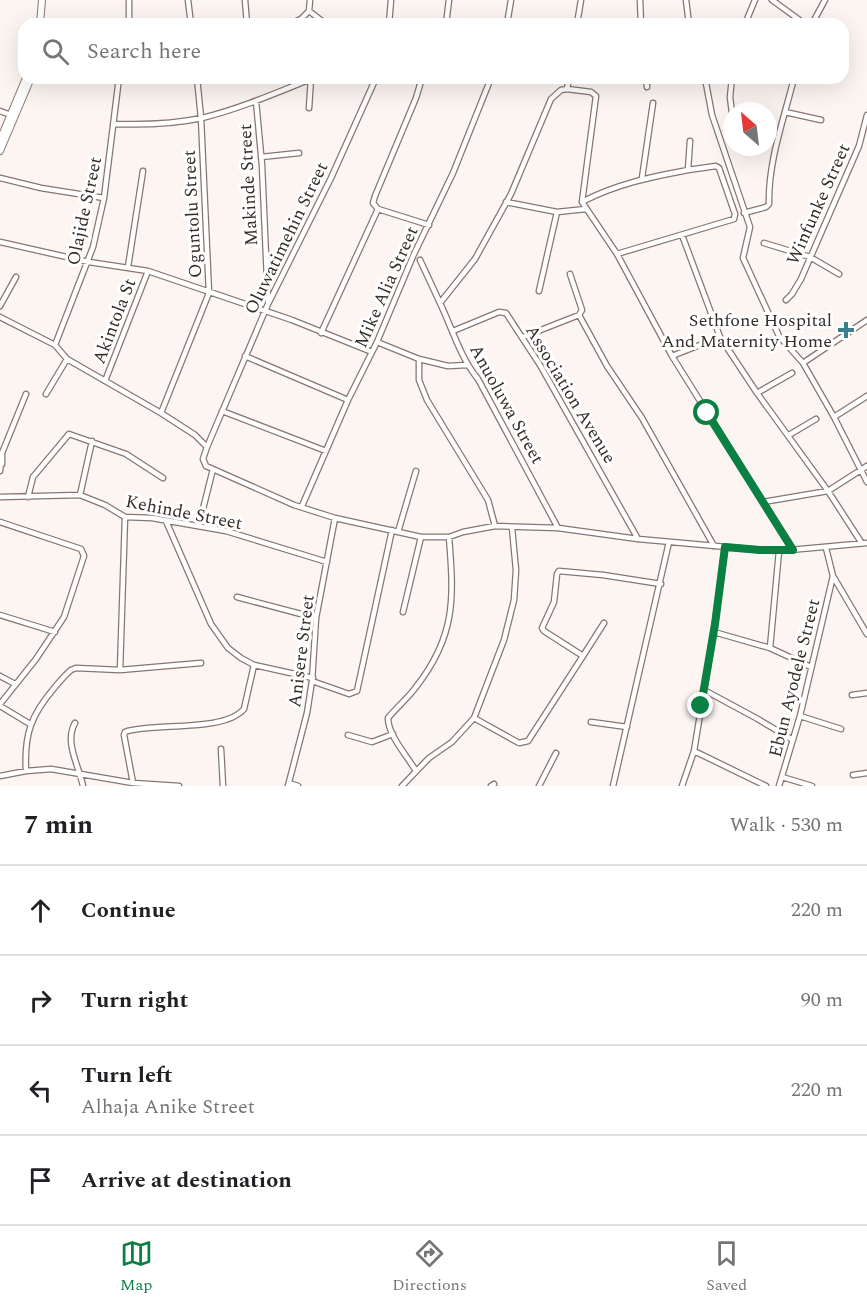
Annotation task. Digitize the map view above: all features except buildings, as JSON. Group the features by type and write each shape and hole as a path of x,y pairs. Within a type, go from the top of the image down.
{"main road":[{"path":"38,18 40,0"},
{"path":"0,140 24,84"},
{"path":"0,151 28,84"}],"street":[{"path":"129,0 129,18"},
{"path":"188,0 190,18"},
{"path":"245,0 246,18"},
{"path":"303,18 309,11 310,0"},
{"path":"389,18 390,0"},
{"path":"447,18 449,0"},
{"path":"508,18 511,0"},
{"path":"578,18 581,0"},
{"path":"640,0 642,18"},
{"path":"686,0 688,18"},
{"path":"748,18 755,0"},
{"path":"772,0 797,18"},
{"path":"815,18 825,0"},
{"path":"309,11 319,18"},
{"name":"Olajide Street","path":"55,345 89,262 104,198 118,84"},
{"name":"Oguntolu Street","path":"161,413 209,293 198,84"},
{"path":"114,124 142,125 201,118 256,101 297,84"},
{"path":"309,108 311,84"},
{"name":"Oluwatimehin Street","path":"207,447 268,304 331,178 373,84"},
{"path":"420,84 373,202 378,209 429,225"},
{"name":"Mike Alia Street","path":"302,506 462,152 489,84"},
{"path":"567,84 567,89"},
{"path":"706,84 712,115 750,227 742,258 779,336 803,363 867,482"},
{"path":"731,84 731,102"},
{"path":"744,213 766,207 769,204 768,184 792,84"},
{"path":"440,303 475,259 511,194 551,99 561,90 591,92 596,96 582,202 617,254 672,356 793,550"},
{"name":"Makinde Street","path":"256,101 268,304"},
{"path":"642,178 653,103"},
{"path":"0,111 11,115"},
{"path":"785,112 821,120"},
{"name":"Winfunke Street","path":"786,300 792,294 810,257 859,146 867,115"},
{"path":"688,170 690,141"},
{"path":"261,157 299,153"},
{"path":"582,202 601,192 642,178 716,166 719,168 735,214 734,219 617,254"},
{"path":"128,267 143,171"},
{"path":"0,178 41,188 104,198"},
{"path":"506,202 557,212 586,209"},
{"path":"321,333 378,209"},
{"path":"539,291 557,212"},
{"path":"0,317 55,345 67,359 195,435 207,447 202,459 203,463 213,469 294,505 335,518 421,537 449,537 495,526 558,528 638,539 779,551 864,543 720,337 682,235"},
{"path":"0,242 89,262 148,271 292,320 372,352"},
{"path":"764,243 810,257 839,274"},
{"name":"Anuoluwa Street","path":"420,261 467,365 483,389 558,528"},
{"name":"Akintola St","path":"105,381 148,271"},
{"path":"523,338 579,315 582,310 570,274"},
{"path":"0,306 16,277"},
{"name":"Association Avenue","path":"453,331 499,312 506,313 546,374 638,539"},
{"path":"579,315 607,366 642,418 715,546"},
{"path":"803,363 867,320"},
{"path":"672,356 720,337"},
{"path":"377,342 419,359 448,366 467,365"},
{"path":"245,356 348,400"},
{"path":"46,394 67,359"},
{"path":"419,359 419,380 427,400 488,500 495,526"},
{"path":"757,393 792,373"},
{"path":"0,471 2,453 26,394"},
{"path":"834,417 867,396"},
{"path":"222,411 326,451"},
{"path":"789,435 816,419"},
{"path":"28,497 33,477 65,436 73,434 131,457 163,478"},
{"path":"80,495 92,441"},
{"path":"763,502 828,491 867,466"},
{"path":"199,525 213,469"},
{"path":"166,521 212,624 234,653 254,665 312,679 349,694 357,691 395,531 416,471"},
{"name":"Kehinde Street","path":"0,496 80,495 105,505 125,517 199,525 226,531 327,562"},
{"path":"120,670 125,517"},
{"name":"Anisere Street","path":"289,785 307,713 316,618 335,518"},
{"path":"0,522 81,549 84,556 67,612 55,632 0,705 30,724"},
{"path":"402,786 429,758 452,742 474,718 504,640 510,618 516,570 512,528"},
{"path":"403,612 421,537"},
{"path":"416,771 393,734 388,718 424,677 445,635 453,599 449,537"},
{"path":"613,786 669,542"},
{"path":"682,786 694,751 714,632 725,547"},
{"path":"826,548 833,576 867,634"},
{"path":"770,648 779,551"},
{"path":"584,656 542,628 554,602 559,571 661,584"},
{"name":"Ebun Ayodele Street","path":"779,786 800,716 833,576"},
{"path":"237,597 316,618"},
{"path":"0,615 55,632"},
{"path":"474,718 519,743 528,741 604,623"},
{"path":"714,632 770,648 811,667"},
{"path":"26,771 26,742 30,724 43,702 71,670 76,668 120,670 201,663"},
{"path":"133,783 125,732 205,724 240,714 244,709 254,665"},
{"path":"0,676 15,684"},
{"path":"704,690 793,740"},
{"path":"852,694 867,693"},
{"path":"800,716 841,729"},
{"path":"591,722 627,727"},
{"path":"75,723 71,735 72,747 82,786"},
{"path":"348,735 372,742 393,734"},
{"path":"221,749 223,786"},
{"path":"694,751 766,786"},
{"path":"539,786 556,753"},
{"path":"0,776 51,769 133,783 179,786"},
{"path":"853,775 867,773"},
{"path":"782,777 812,786"},
{"path":"289,785 298,786"}],"place":[{"name":"Sethfone Hospital And Maternity Home","path":"846,330"}],"route":[{"path":"701,706 725,547 793,550 707,413"}]}
